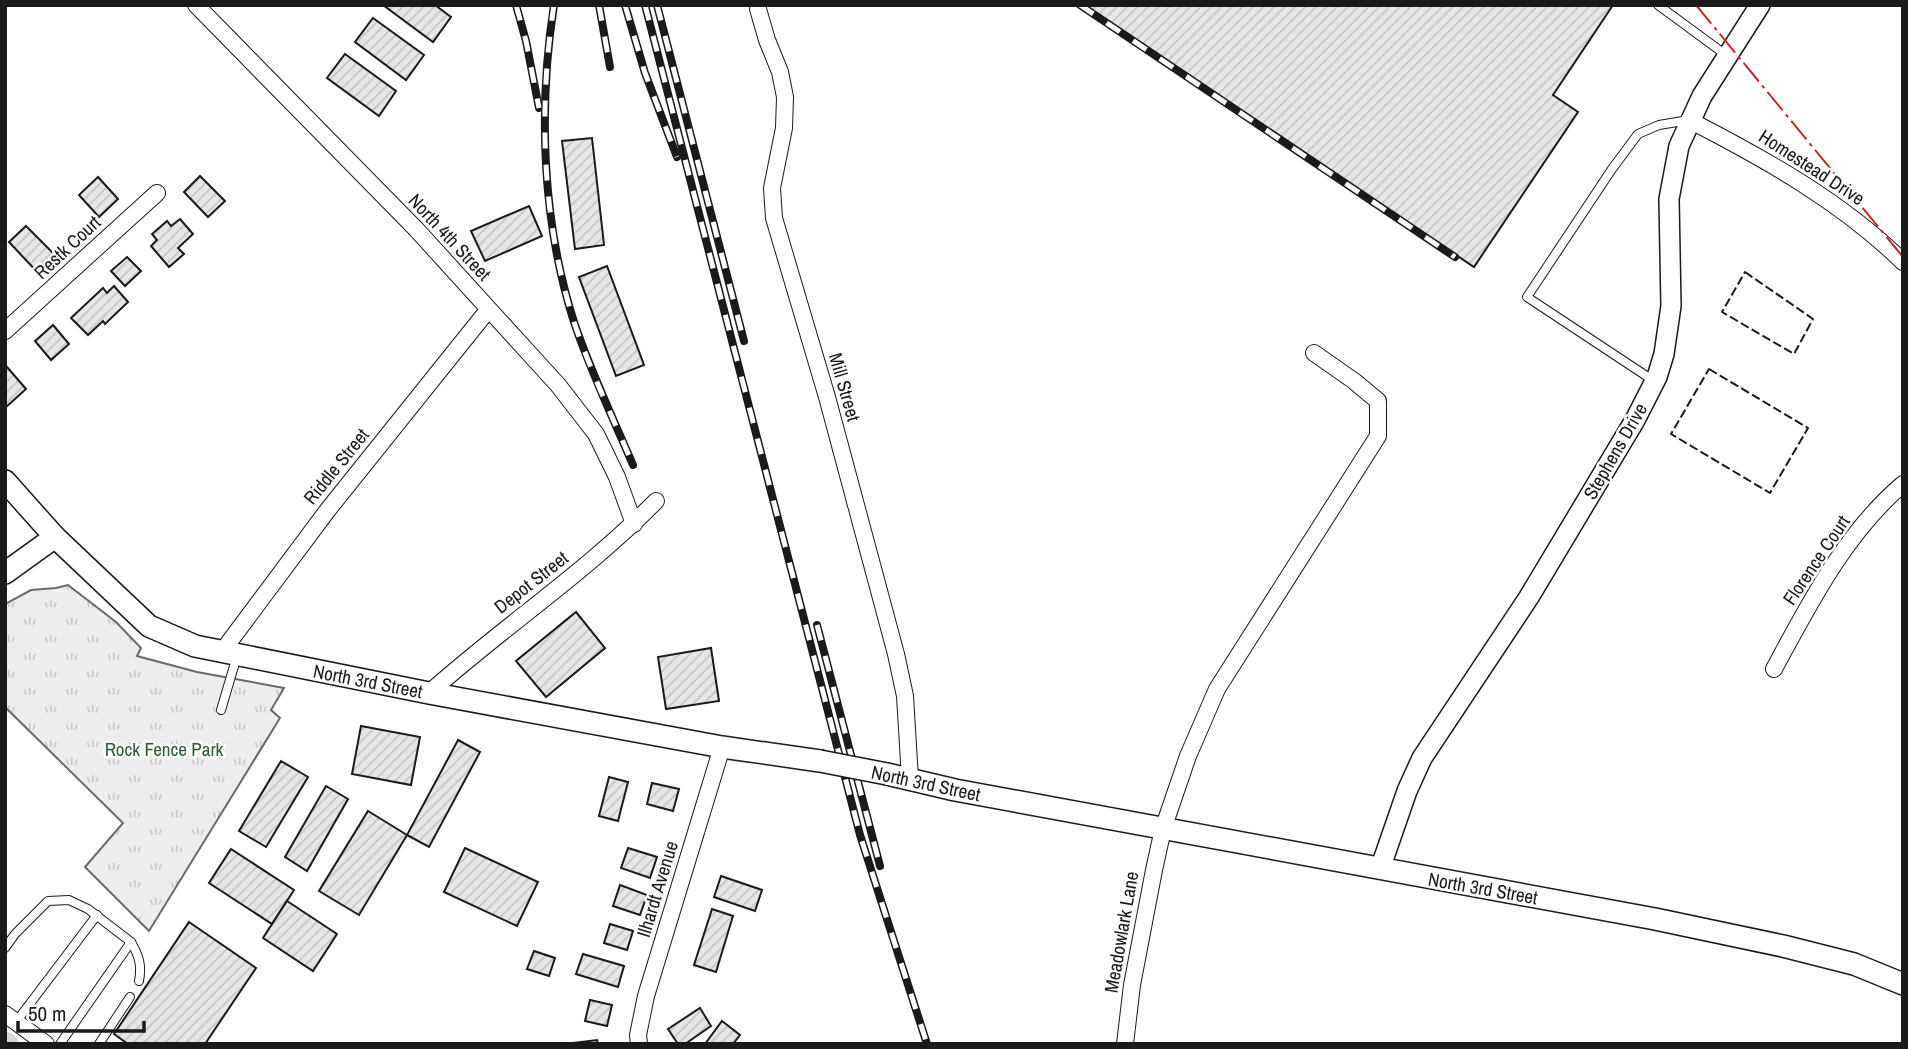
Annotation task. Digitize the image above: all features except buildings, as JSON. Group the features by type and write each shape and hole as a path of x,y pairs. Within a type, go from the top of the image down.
{"main road":[{"name":"North 3rd Street","path":"5,481 55,537 149,626 195,646 229,655 429,693 722,747 820,761 955,790 1655,919 1854,964 1903,984"},
{"path":"5,573 55,537"}],"street":[{"name":"North 4th Street","path":"196,5 416,229 558,385 596,434 617,477 634,524"},
{"name":"Stephens Drive","path":"1380,869 1407,791 1422,758 1529,597 1635,420 1654,382 1664,354 1671,306 1670,199 1679,146 1689,120 1726,56 1760,5"},
{"name":"Mill Street","path":"758,9 766,40 780,72 785,97 784,128 772,188 774,218 827,397 896,654 905,696 910,779"},
{"name":"Homestead Drive","path":"1689,120 1760,157 1793,178 1858,222 1903,262"},
{"name":"Restk Court","path":"5,331 157,193"},
{"name":"Riddle Street","path":"229,655 327,511 488,310"},
{"name":"Meadowlark Lane","path":"1125,1044 1132,985 1163,829 1188,756 1217,689 1378,436 1378,401 1314,353"},
{"name":"Florence Court","path":"1774,669 1848,542 1903,484"},
{"name":"Depot Street","path":"429,693 519,617 604,551 656,501"},
{"name":"Ilhardt Avenue","path":"639,1044 638,1035 646,996 722,747"},
{"path":"10,1018 46,1044"}],"lane":[{"path":"1658,5 1726,56"},
{"path":"1654,382 1527,298 1638,134 1659,125 1689,120"},
{"path":"221,710 229,655"},
{"path":"5,947 48,901 69,900 97,915 131,942 139,957 139,981"},
{"path":"10,1018 97,915"},
{"path":"60,1044 131,942"},
{"path":"99,1044 130,997"}],"green space":[{"name":"Rock Fence Park","path":"68,585 116,622 141,648 137,656 197,672 284,688 271,710 280,718 149,931 85,867 123,823 5,707 5,604 31,590"}],"waterway":[{"path":"5,1040 10,1044"}],"railway":[{"path":"516,5 539,108"},
{"path":"554,5 545,124 549,205 555,245 563,284 580,340 633,465"},
{"path":"599,5 610,67"},
{"path":"625,5 645,73 677,157"},
{"path":"645,5 860,835 927,1044"},
{"path":"657,5 744,341"},
{"path":"1080,5 1455,257"},
{"path":"817,625 880,866"}],"fence":[{"path":"1745,272 1813,319 1794,354 1722,312 1745,272"},
{"path":"1709,369 1808,428 1770,493 1671,434 1709,369"}],"power":[{"path":"1696,5 1903,257"}]}
